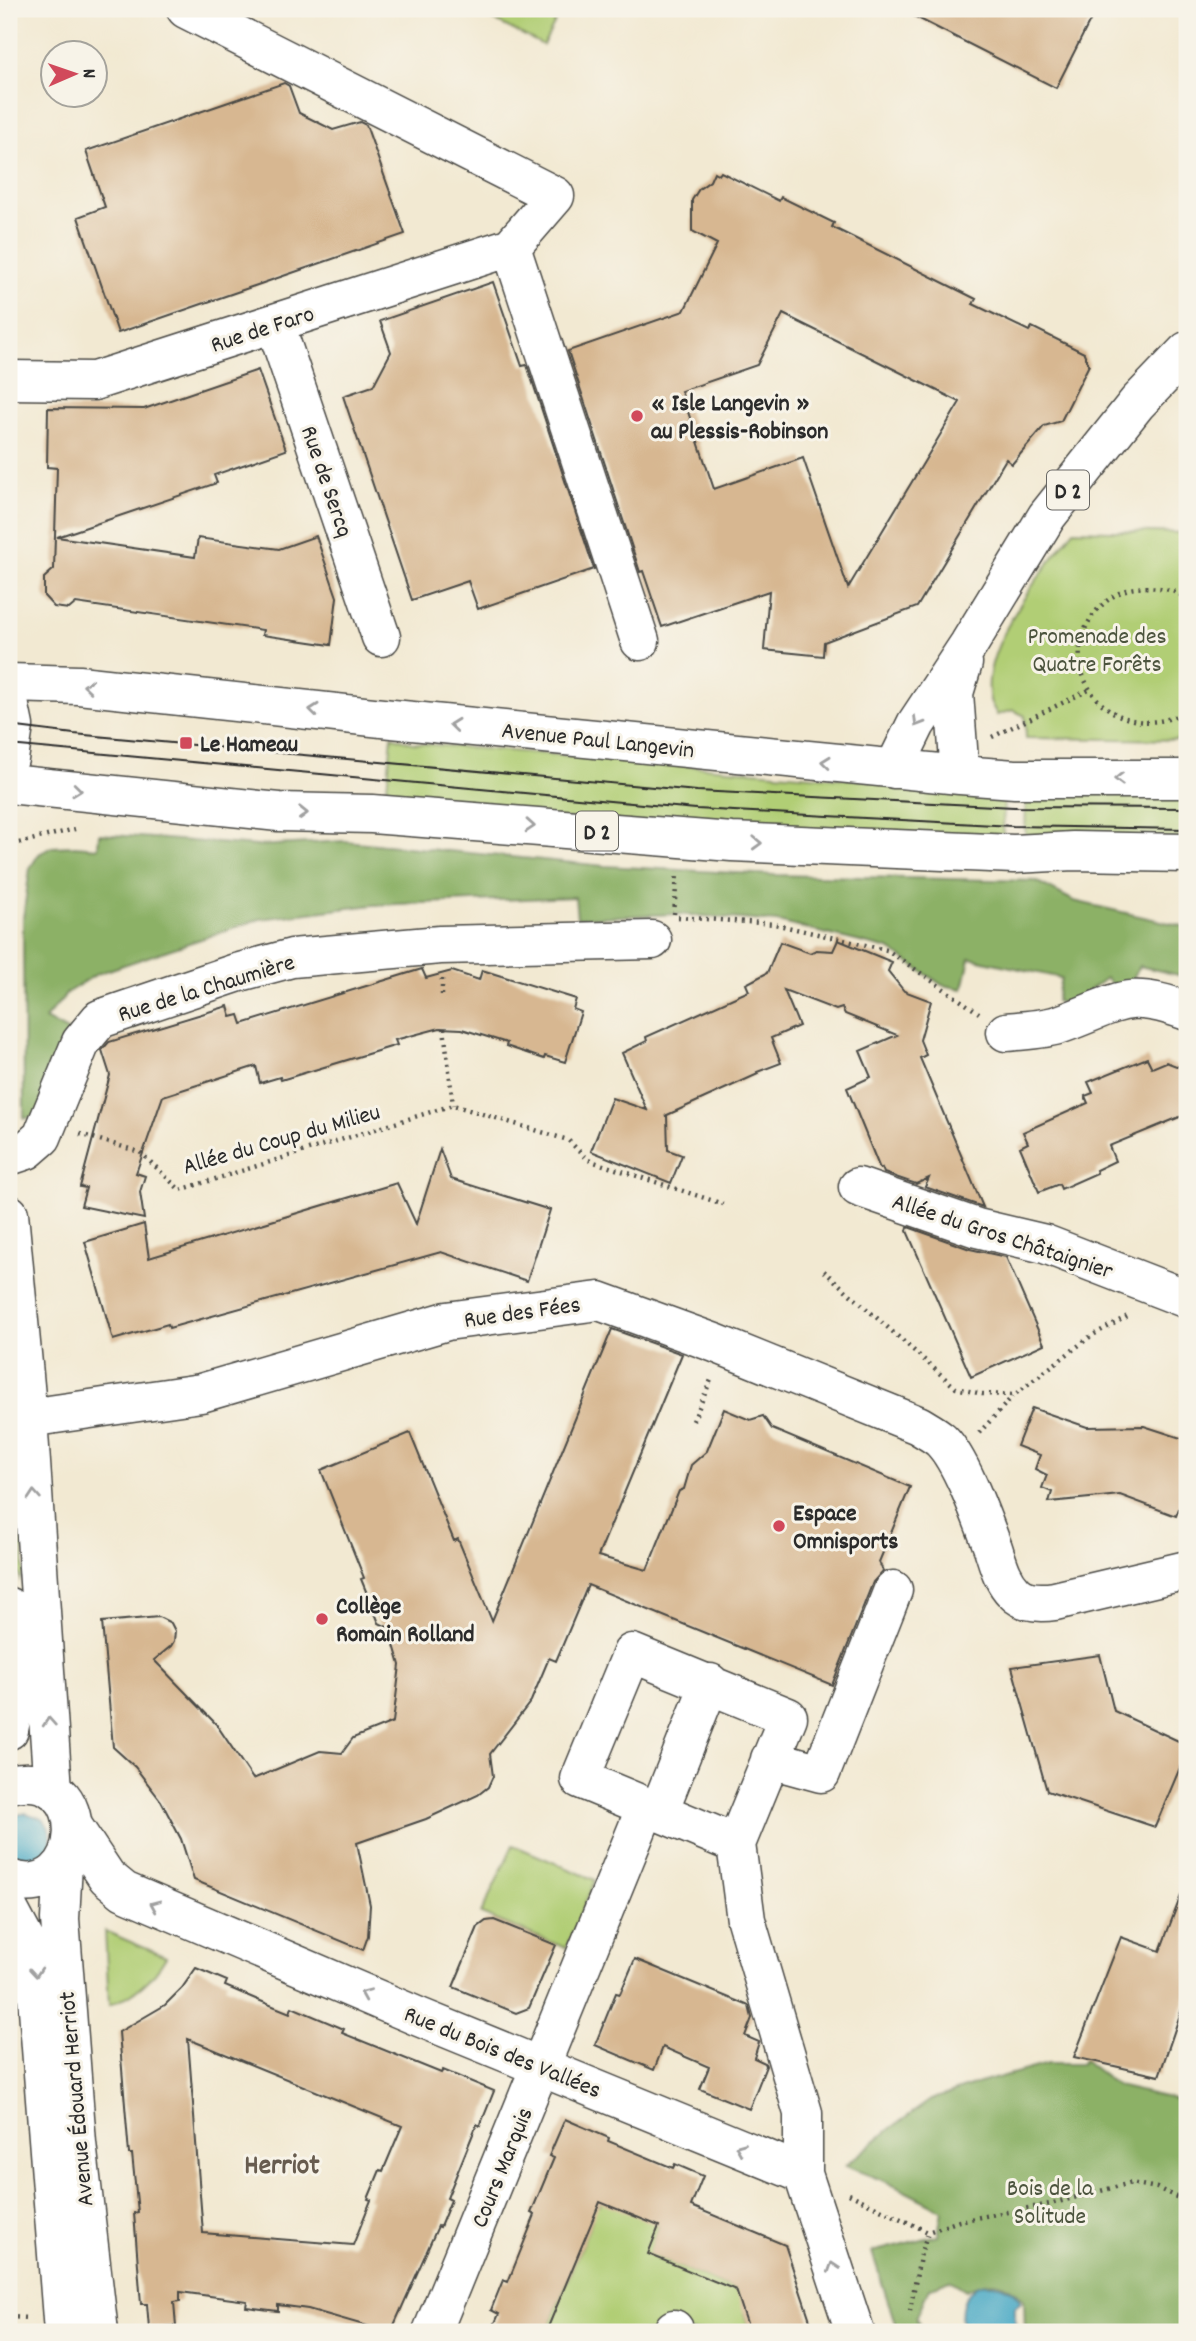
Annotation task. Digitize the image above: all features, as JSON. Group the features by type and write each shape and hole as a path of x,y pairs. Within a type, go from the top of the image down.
{"street":[{"path":"186,9 555,196 511,247 640,641"},
{"name":"Rue de Faro","path":"9,380 94,381 511,247"},
{"name":"Rue de Sercq","path":"275,324 381,638"},
{"name":"D 2","path":"969,644 1047,516 1137,403 1187,351"},
{"path":"894,769 916,724 969,644"},
{"path":"960,775 954,693 969,644"},
{"name":"Avenue Paul Langevin","path":"9,683 79,685 960,775 1015,779 1187,779"},
{"path":"9,702 14,726 9,759"},
{"name":"D 2","path":"9,784 279,812 372,814 732,842 1014,853 1187,853"},
{"name":"Rue de la Chaumière","path":"9,1156 27,1150 42,1137 81,1042 100,1019 236,973 292,958 663,925"},
{"path":"1006,1032 1058,1026 1118,1001 1138,998 1187,1011"},
{"name":"Allée du Gros Châtaignier","path":"858,1187 977,1228 1045,1244 1187,1298"},
{"path":"9,1214 18,1421 53,1790"},
{"name":"Rue des Fées","path":"18,1421 201,1393 447,1321 599,1301 724,1346 918,1425 943,1442 954,1459 985,1528 1005,1581 1015,1594 1028,1600 1041,1603 1055,1601 1187,1570"},
{"path":"770,1759 821,1773 893,1590"},
{"path":"9,1607 14,1630 14,1702 9,1730"},
{"path":"736,1843 580,1779 632,1653 788,1717 736,1843 746,1920 803,2113 803,2174 855,2332"},
{"name":"Cours Marquis","path":"432,2332 541,2067 710,1683"},
{"path":"9,1784 38,1783 53,1790"},
{"name":"Rue du Bois des Vallées","path":"53,1790 64,1801 75,1829 107,1877 124,1892 803,2174"},
{"name":"Avenue Édouard Herriot","path":"75,1829 69,1854 62,1864 60,1919 76,2129 99,2332"},
{"path":"9,1879 24,1882 38,1880 51,1875 62,1864"},
{"name":"Avenue Édouard Herriot","path":"9,1910 34,1957 63,2332"},
{"name":"Avenue Édouard Herriot","path":"53,2181 71,2225 77,2332"}],"path":[{"path":"1187,599 1179,593 1155,586 1130,588 1108,599 1091,618 1081,641 1081,666 1089,690 1117,716 1135,722 1154,723 1173,719 1187,711"},
{"path":"991,737 1089,690"},
{"path":"19,844 81,827"},
{"path":"678,863 663,925 774,924 887,950 1006,1032"},
{"path":"444,1028 453,1105 568,1140 588,1160 723,1204"},
{"name":"Allée du Coup du Milieu","path":"49,1125 140,1152 180,1190 453,1105"},
{"path":"824,1271 956,1388 982,1394 1014,1395"},
{"path":"954,1459 1014,1395 1091,1335 1139,1310"},
{"path":"693,1421 724,1346"},
{"path":"881,2210 928,2232 959,2221 1050,2204 1130,2183 1157,2188 1187,2202"},
{"path":"910,2311 920,2257 928,2232"}],"green space":[{"path":"472,9 562,9 543,45"},
{"name":"Promenade des Quatre Forêts","path":"1074,530 1187,533 1187,740 1026,738 1025,716 1013,710 997,715 990,700 989,680 994,657 1017,610"},
{"path":"392,736 412,743 983,790 1004,788 1003,844 385,808"},
{"path":"1026,789 1187,795 1187,844 1025,845"},
{"path":"99,834 257,846 345,841 605,866 774,875 1036,881 1074,901 1187,927 1187,977 1139,966 1131,983 1114,987 1106,978 1070,1005 1056,1001 1061,978 970,958 963,989 942,985 889,949 778,922 677,914 577,918 575,897 373,905 260,919 97,974 68,992 45,1019 69,1032 43,1113 24,1119 23,918 30,868 39,854 52,847 98,848"},
{"path":"15,1441 24,1573 20,1580 9,1537 9,1442"},
{"path":"513,1845 595,1880 566,1948 481,1914"},
{"path":"105,1931 166,1957 142,1986 109,2005"},
{"name":"Bois de la Solitude","path":"1084,2060 1117,2086 1187,2102 1187,2332 1025,2332 1024,2300 1010,2288 990,2282 966,2290 950,2280 929,2288 916,2318 919,2324 898,2332 872,2252 938,2235 942,2210 887,2182 845,2166 891,2128 931,2100 979,2083 1048,2064 1081,2064"},
{"path":"605,2192 659,2226 649,2254 763,2301 744,2313 750,2332 546,2332 592,2220 591,2207 599,2205"}],"water":[{"path":"26,1813 43,1819 51,1839 45,1856 29,1863 9,1857 9,1821"},
{"path":"979,2284 1003,2286 1017,2296 1021,2302 1015,2307 1015,2321 1019,2332 963,2332 961,2318 965,2299"}],"building":[{"path":"900,9 1096,9 1056,88"},
{"path":"284,83 289,86 299,113 333,130 360,122 366,125 405,234 118,333 78,217 105,207 86,151"},
{"name":"« Isle Langevin » au Plessis-Robinson","path":"714,172 719,175 721,172 779,201 781,197 834,223 832,227 976,299 973,304 1029,331 1032,327 1084,353 1089,365 1061,421 1044,426 1012,464 1006,459 917,607 824,642 823,656 764,650 769,591 662,627 643,571 640,572 568,351 684,311 717,244 692,231 692,200 699,189 710,181","holes":["783,314 960,402 848,588 803,458 714,489 681,391 757,365"]},
{"path":"493,282 522,366 527,365 594,569 478,609 468,581 412,600 343,396 373,386 391,352 380,321"},
{"path":"258,370 286,450 214,475 217,483 57,537 195,557 198,538 279,549 316,536 337,597 331,645 262,635 263,630 76,603 69,609 54,607 44,596 44,578 54,569 57,468 47,467 48,408 144,409"},
{"path":"838,940 892,962 888,971 904,991 931,1001 920,1040 926,1055 920,1058 983,1207 925,1187 929,1178 916,1184 884,1173 882,1168 880,1169 847,1088 871,1077 860,1051 897,1035 845,1014 842,1008 836,1010 784,990 799,1026 771,1038 781,1063 665,1116 668,1150 682,1155 671,1183 591,1151 612,1098 647,1110 622,1053 647,1041 646,1037 749,991 746,984 767,973 780,942 810,953 816,950 833,951"},
{"path":"422,969 426,978 452,971 479,980 482,970 576,999 573,1009 581,1012 565,1062 545,1056 544,1059 506,1046 507,1043 462,1029 440,1028 395,1040 397,1045 281,1080 280,1077 260,1083 256,1066 163,1096 136,1173 145,1176 140,1192 144,1219 81,1206 86,1188 80,1187 110,1075 102,1050 109,1042 228,1006 231,1017 239,1015 242,1024"},
{"path":"1147,1058 1152,1068 1166,1062 1187,1070 1187,1114 1109,1146 1115,1161 1096,1170 1097,1173 1061,1189 1059,1184 1039,1192 1020,1147 1028,1143 1023,1132 1088,1103 1085,1096 1093,1093 1088,1082"},
{"path":"440,1149 451,1179 550,1210 527,1281 441,1252 169,1328 168,1324 113,1340 85,1242 144,1224 149,1258 397,1183 416,1224"},
{"path":"908,1227 970,1249 1006,1257 1044,1344 971,1377 907,1231"},
{"path":"612,1329 682,1354 598,1556 647,1570 679,1491 684,1489 691,1465 707,1451 724,1409 750,1420 763,1416 772,1429 910,1487 879,1562 883,1571 873,1582 832,1685 588,1585 556,1661 549,1658 531,1701 490,1754 493,1776 488,1787 478,1795 426,1819 357,1843 370,1905 368,1936 363,1950 194,1880 181,1839 161,1801 135,1767 113,1747 102,1622 159,1617 171,1623 175,1631 174,1641 154,1660 216,1724 253,1779 320,1751 342,1753 353,1738 393,1722 400,1665 389,1628 379,1623 361,1579 364,1578 321,1470 410,1433 454,1541 458,1539 492,1621"},
{"path":"1032,1408 1087,1427 1144,1426 1187,1440 1187,1488 1176,1516 1120,1495 1049,1502 1052,1492 1042,1488 1047,1475 1035,1469 1040,1455 1017,1446"},
{"path":"1100,1655 1114,1711 1187,1745 1187,1751 1155,1827 1047,1791 1012,1667"},
{"path":"1185,1885 1187,1994 1159,2076 1074,2057 1121,1937 1160,1951"},
{"path":"494,1920 556,1945 529,2008 516,2013 453,1987 478,1927 486,1921"},
{"path":"635,1959 749,2006 752,2018 745,2036 759,2042 754,2058 766,2066 749,2109 700,2089 709,2067 663,2047 654,2070 595,2045 616,1993 620,1994"},
{"path":"196,1968 227,1981 225,1986 258,2000 290,2013 292,2007 344,2029 342,2033 494,2091 480,2126 477,2124 447,2198 451,2200 440,2227 438,2226 391,2332 373,2332 371,2327 308,2309 278,2305 278,2311 246,2307 247,2301 180,2292 180,2301 174,2302 176,2326 149,2328 147,2304 141,2304 134,2213 138,2212 132,2154 129,2154 119,2032 165,2005 182,1988","holes":["188,2039 402,2126 368,2199 371,2200 353,2245 203,2233"]},
{"path":"565,2119 609,2138 608,2141 673,2168 675,2164 703,2176 691,2206 785,2245 814,2332 750,2332 736,2290 648,2254 659,2226 600,2202 546,2332 491,2332 499,2314 491,2310 503,2280 508,2282 535,2215 531,2213 554,2158 549,2156"}],"tram line":[{"path":"9,726 697,791 1014,807 1187,808"},
{"path":"9,745 696,809 1013,826 1187,829"}],"place":[{"name":"« Isle Langevin » au Plessis-Robinson","path":"637,416"},
{"name":"Le Hameau","path":"186,743"},
{"name":"Espace Omnisports","path":"779,1526"},
{"name":"Collège Romain Rolland","path":"322,1619"}],"district":[{"name":"Herriot","path":"282,2163"}]}
